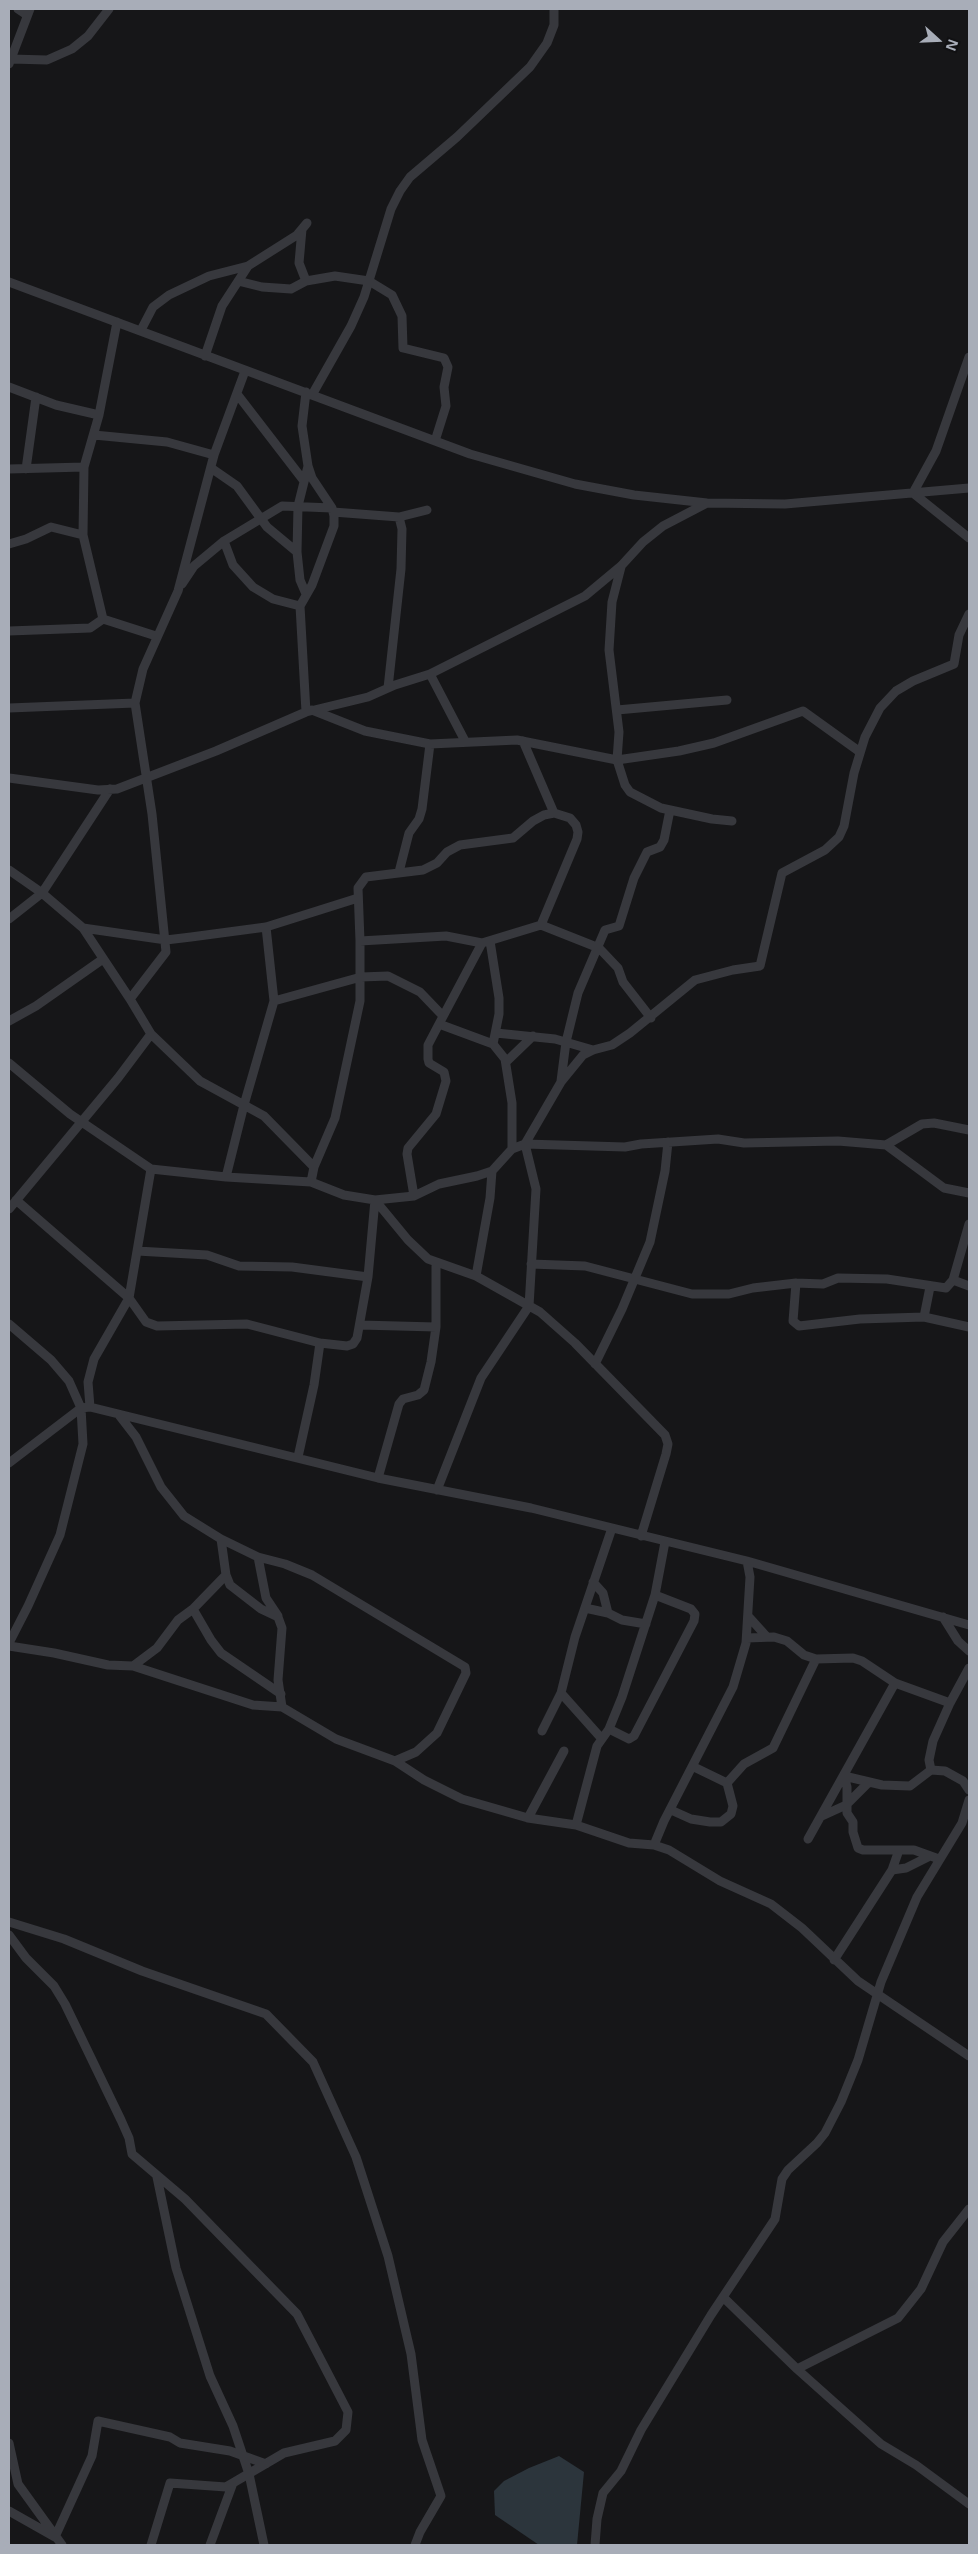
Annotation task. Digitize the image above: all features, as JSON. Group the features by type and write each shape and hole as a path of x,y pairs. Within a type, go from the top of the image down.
{"street":[{"path":"18,9 28,12 10,62 47,60 72,49 88,36 109,9"},
{"path":"309,711 300,606 312,585 334,526 332,510 312,478 308,466 302,426 309,393 351,326 369,281 391,210 400,191 410,177 457,137 530,67 547,43 554,25 554,9"},
{"path":"140,330 153,307 169,295 209,276 248,266 297,235 305,226 300,263 306,281"},
{"path":"205,356 222,306 248,266"},
{"path":"238,281 262,287 291,289 306,281 335,276 369,281 392,295 402,316 403,348 444,358 448,367 444,387 446,406 435,440"},
{"path":"9,282 435,440 520,470 575,484 634,495 707,503 784,504 969,488"},
{"path":"102,619 83,534 84,467 99,416 117,322"},
{"path":"913,493 936,451 969,356"},
{"path":"178,591 214,455 245,371"},
{"path":"9,387 56,405 99,416"},
{"path":"237,394 304,481"},
{"path":"26,469 36,397"},
{"path":"94,435 167,442 214,455"},
{"path":"306,594 300,580 297,552 298,506 308,466"},
{"path":"9,469 84,467"},
{"path":"211,468 237,486 259,518 297,552"},
{"path":"913,493 969,538"},
{"path":"9,778 90,789 110,789 146,779 309,711 368,697 430,674 585,596 621,566 643,542 663,526 707,503"},
{"path":"130,999 166,952 166,940 158,889 152,814 135,703 144,669 156,636 178,591 194,566 224,541 274,509 298,506 398,517 426,510"},
{"path":"388,688 402,570 402,529 398,517"},
{"path":"9,544 26,539 50,527 83,534"},
{"path":"224,541 233,564 253,586 273,599 300,606"},
{"path":"621,566 613,596 609,650 619,732 617,760 630,792 645,801 670,810 712,819 732,821"},
{"path":"437,1490 481,1378 529,1306 536,1189 525,1144 561,1082 583,1055 612,1045 651,1018 695,980 732,970 760,966 782,873 825,850 839,836 844,826 860,752 880,708 896,691 913,681 954,664 959,635 969,614"},
{"path":"9,631 90,628 102,619"},
{"path":"102,619 156,636"},
{"path":"430,674 465,742"},
{"path":"617,710 727,700"},
{"path":"9,708 135,703"},
{"path":"309,711 365,731 430,744 523,741 617,760 679,751 714,743 803,711 860,752"},
{"path":"523,741 554,813"},
{"path":"399,872 409,833 419,819 422,809 430,744"},
{"path":"9,919 42,893 110,789"},
{"path":"561,1082 566,1042 574,1003 605,930 619,926 634,878 647,852 660,847 664,840 670,810"},
{"path":"310,1182 335,1118 360,1001 358,888 366,876 423,870 437,863 447,852 460,845 513,838 533,821 544,815 554,813 570,818 576,824 578,832 577,839 541,925"},
{"path":"9,870 42,893 84,928 151,1034 200,1081 264,1116 314,1168"},
{"path":"84,928 166,940 266,927 358,898"},
{"path":"360,941 446,936 486,942 541,925 598,948 618,968 623,982 651,1018"},
{"path":"226,1177 274,1000 266,927"},
{"path":"414,1196 407,1154 408,1148 436,1114 446,1081 444,1072 429,1063 428,1045 486,942"},
{"path":"486,942 499,998 496,1033 493,1044"},
{"path":"9,1020 36,1006 103,958"},
{"path":"274,1000 360,977 388,976 420,992 441,1020 493,1044 506,1062 512,1103 512,1149"},
{"path":"496,1033 533,1036 566,1042 593,1050"},
{"path":"9,1209 83,1121 151,1034"},
{"path":"506,1062 533,1036"},
{"path":"9,1063 70,1114 151,1168 226,1177 310,1182 344,1196 375,1200 414,1196 439,1184 492,1171 512,1149 525,1144 625,1147 718,1139 764,1144 838,1141 886,1145 944,1188 969,1193"},
{"path":"886,1145 922,1124 934,1123 969,1130"},
{"path":"595,1364 636,1278 656,1218 665,1171 668,1142"},
{"path":"9,1643 60,1535 83,1444 88,1382 94,1359 129,1298 151,1168"},
{"path":"476,1276 490,1198 492,1171"},
{"path":"16,1200 129,1298 146,1322 157,1326 247,1324 320,1343 348,1346 357,1338 360,1325 368,1277 375,1200"},
{"path":"375,1200 421,1253 436,1262 476,1276 529,1306 554,1325 666,1435 668,1444 641,1536"},
{"path":"531,1264 585,1266 692,1294 729,1294 753,1288 796,1284 823,1284 838,1278 887,1279 946,1288 953,1280 969,1224"},
{"path":"137,1251 207,1255 239,1266 292,1267 368,1277"},
{"path":"378,1478 399,1404 403,1399 418,1395 424,1390 431,1362 436,1327 436,1262"},
{"path":"953,1280 969,1286"},
{"path":"796,1284 793,1321 799,1326 860,1319 924,1317 969,1327"},
{"path":"924,1317 930,1287"},
{"path":"9,1324 51,1360 69,1381 86,1408 298,1457 378,1478 515,1504 747,1562 969,1625"},
{"path":"360,1325 436,1327"},
{"path":"298,1457 314,1385 320,1343"},
{"path":"9,1463 86,1408"},
{"path":"119,1415 136,1437 161,1487 184,1516 221,1539 258,1557 285,1564 312,1575 465,1666 466,1674 437,1733 416,1752 396,1761"},
{"path":"542,1732 560,1692 592,1582 612,1528"},
{"path":"221,1539 226,1575 230,1585 237,1592 278,1617"},
{"path":"576,1825 598,1746 609,1729 656,1595 665,1542"},
{"path":"258,1557 266,1598 278,1617 282,1628 278,1680 282,1707"},
{"path":"654,1845 733,1687 747,1638 750,1577 747,1562"},
{"path":"133,1666 157,1648 178,1620 193,1609 226,1575"},
{"path":"592,1582 603,1593 608,1613"},
{"path":"609,1729 629,1739 634,1736 694,1621 695,1614 691,1609 656,1595"},
{"path":"585,1608 608,1613 622,1620 646,1624"},
{"path":"193,1609 215,1647 281,1694"},
{"path":"748,1616 767,1638"},
{"path":"943,1617 958,1641 969,1651"},
{"path":"747,1638 787,1641 804,1655 816,1659 853,1658 862,1661 895,1683 950,1703"},
{"path":"9,1646 54,1653 108,1665 133,1666 253,1705 282,1707 336,1739 396,1761 448,1793 528,1818 576,1825 629,1843 654,1845 669,1850 720,1881 772,1904 802,1928 858,1981 969,2056"},
{"path":"727,1783 744,1764 772,1748 816,1659"},
{"path":"931,1770 929,1760 933,1741 950,1703 969,1668"},
{"path":"808,1838 895,1683"},
{"path":"560,1692 602,1739"},
{"path":"528,1818 564,1751"},
{"path":"671,1810 691,1819 721,1822 731,1814 733,1806 727,1783 694,1766"},
{"path":"844,1776 882,1785 910,1786 931,1770 946,1771 955,1775 968,1786 969,1790"},
{"path":"844,1776 847,1787 847,1814 853,1822 853,1832 858,1848 862,1850 914,1850 939,1859"},
{"path":"821,1816 846,1806 869,1782"},
{"path":"595,2545 597,2519 603,2493 621,2471 641,2430 723,2297 774,2219 778,2192 785,2175 817,2143 837,2110 858,2060 878,1993 917,1897 962,1823 969,1800"},
{"path":"834,1960 892,1870 899,1850"},
{"path":"892,1870 906,1868 930,1856"},
{"path":"9,1922 64,1939 142,1971 266,2014 314,2062 356,2157 388,2256 411,2354 422,2440 441,2496 420,2532 415,2545"},
{"path":"9,1935 26,1958 54,1986 88,2049 110,2101 121,2120 129,2138 132,2154 184,2199 297,2314 348,2412 346,2430 335,2441 284,2453 226,2487 170,2483 151,2545"},
{"path":"156,2176 176,2268 215,2390 233,2426 249,2474 264,2545"},
{"path":"796,2369 898,2318 918,2294 943,2242 969,2209"},
{"path":"723,2297 796,2369 881,2444 916,2465 969,2504"},
{"path":"55,2537 92,2456 98,2421 170,2437 180,2443 242,2454 266,2464"},
{"path":"9,2442 18,2484 62,2545"},
{"path":"210,2545 233,2483"},
{"path":"9,2511 55,2537"}],"shaded area":[{"path":"559,2456 584,2472 577,2545 539,2545 495,2515 494,2491 504,2481"}]}
